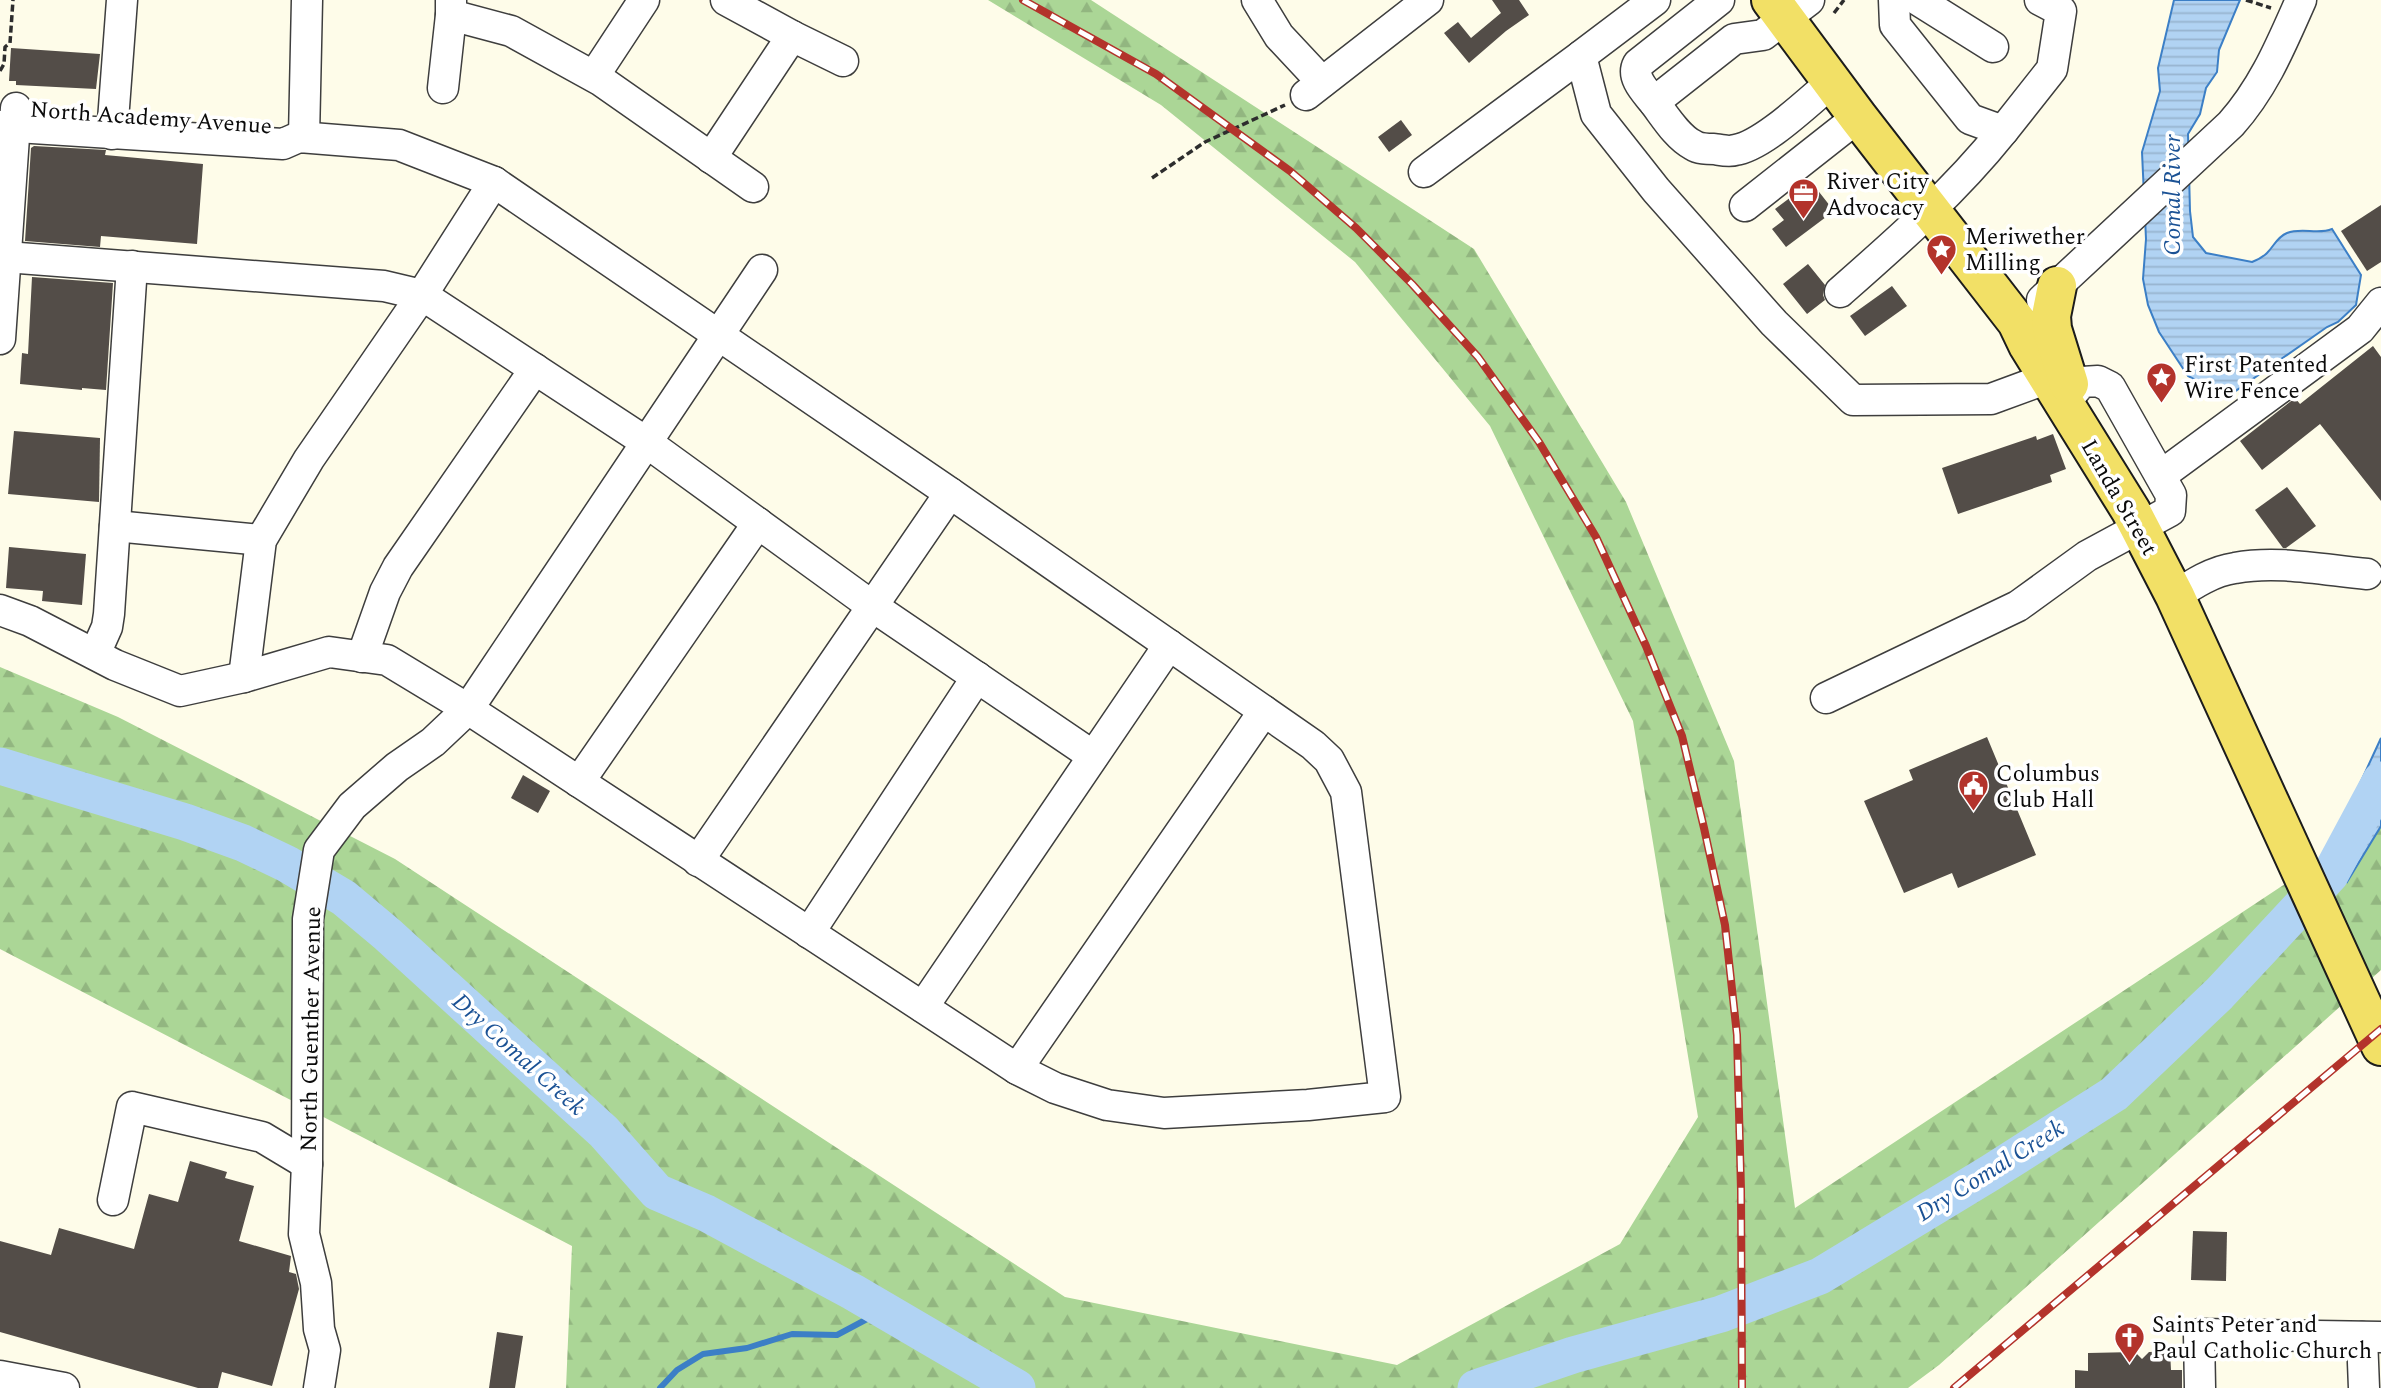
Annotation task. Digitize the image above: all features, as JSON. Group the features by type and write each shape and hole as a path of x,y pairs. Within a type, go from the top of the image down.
{"main road":[{"name":"Landa Street","path":"1800,8 1832,82 2017,322 2140,528 2214,678 2381,1046"},
{"path":"2056,390 2070,383 2056,345 2051,316 2057,286"}],"street":[{"path":"113,124 122,0"},
{"path":"301,137 307,0"},
{"path":"594,76 644,0"},
{"path":"726,0 844,61"},
{"path":"1256,0 1314,88 1428,0"},
{"path":"1424,172 1656,0"},
{"path":"1719,0 1635,69 1636,76 1654,102 1691,145 1734,151 1749,146 1832,82"},
{"path":"1894,0 1895,25 1970,120 2003,131"},
{"path":"1918,0 1993,47"},
{"path":"1840,292 1931,211 1971,171 2052,69 2061,11 2039,0"},
{"path":"2017,322 2231,124 2261,87 2301,0"},
{"path":"443,88 451,8 510,31 594,76 753,187"},
{"path":"1654,102 1734,39 1763,35 1800,8"},
{"path":"711,158 792,36"},
{"path":"1581,56 1597,114 1656,190 1774,323 1853,400 1992,399 2056,390"},
{"path":"0,339 6,257 8,117"},
{"name":"North Academy Avenue","path":"8,117 113,124 283,144 301,137 399,145 494,182 950,493 1313,745 1329,760 1346,792 1385,1097 1243,1110 1164,1112 1107,1105 1055,1088 1017,1069"},
{"path":"1745,206 1858,117"},
{"path":"244,677 261,540 309,459 422,295 494,182"},
{"path":"6,257 384,286 422,295 646,442 872,606 1093,756"},
{"path":"105,660 132,266"},
{"name":"North Guenther Avenue","path":"319,1388 325,1350 319,1329 316,1283 304,1234 307,1164 308,919 319,850 352,806 433,742 468,709 762,270"},
{"path":"2171,468 2360,330 2381,303"},
{"path":"362,657 398,567 535,369"},
{"path":"698,862 950,493"},
{"path":"579,782 758,523"},
{"path":"115,526 261,540"},
{"path":"1826,698 2018,606 2087,556 2140,528"},
{"path":"2175,596 2202,579 2233,568 2279,565 2367,574"},
{"path":"0,610 30,621 105,660 180,691 244,677 329,652 387,660 468,709 1017,1069 1264,711"},
{"path":"923,1007 1169,645"},
{"path":"809,933 977,677"},
{"path":"113,1200 132,1107 262,1138 307,1164"},
{"name":"North Guenther Avenue","path":"303,1388 310,1347 319,1329"},
{"path":"2200,1388 2199,1334 2372,1337 2364,1388"},
{"path":"0,1376 64,1388"}],"path":[{"path":"0,71 4,64 5,47 10,43 13,0"},
{"path":"1800,8 1844,0"},
{"path":"2246,0 2265,6"},
{"path":"1152,178 1205,142 1314,88"}],"green space":[{"path":"988,0 1091,0 1474,249 1626,502 1734,761 1795,1208 2326,857 2347,882 2381,826 2381,970 1939,1365 1908,1388 566,1388 572,1246 0,949 0,667 118,717 395,859 1065,1297 1397,1365 1620,1244 1698,1117 1633,721 1490,426 1355,262 1161,105"}],"water":[{"name":"Comal River","path":"2174,0 2240,0 2219,50 2217,72 2206,88 2200,114 2188,134 2193,237 2206,253 2252,262 2265,254 2287,233 2332,229 2361,275 2356,305 2338,322 2227,397 2188,376 2159,332 2148,305 2143,279 2146,239 2142,152 2160,91 2158,68"},
{"path":"2381,738 2381,826 2347,882 2326,857"}],"building":[{"path":"1492,0 1519,0 1529,15 1469,63 1444,33 1458,22 1471,38 1501,13"},
{"path":"11,48 100,54 96,89 16,85 16,81 9,81"},
{"path":"1401,120 1412,135 1389,152 1378,137"},
{"path":"31,148 106,150 105,155 203,164 197,244 101,236 100,247 25,241"},
{"path":"1807,185 1812,191 1816,188 1834,211 1786,247 1772,229 1784,220 1775,209"},
{"path":"2381,205 2381,262 2367,271 2341,231"},
{"path":"1808,264 1825,285 1825,300 1807,314 1783,284"},
{"path":"32,277 113,283 106,390 20,384 22,353 28,354"},
{"path":"1892,286 1907,306 1865,336 1850,316"},
{"path":"2373,346 2381,357 2381,501 2320,424 2262,470 2240,441 2295,398 2300,404"},
{"path":"14,431 100,438 99,502 8,494"},
{"path":"2053,434 2066,469 2050,475 2052,482 1958,514 1942,468 2036,436 2037,440"},
{"path":"2287,487 2316,526 2283,548 2255,510"},
{"path":"9,547 86,554 82,605 42,601 43,591 6,588"},
{"name":"Columbus Club Hall","path":"1987,737 2036,855 1958,888 1952,873 1904,893 1864,801 1913,780 1909,770"},
{"path":"523,775 550,791 538,813 511,798"},
{"path":"190,1161 227,1172 225,1178 254,1186 239,1241 291,1256 289,1272 296,1274 299,1289 272,1386 222,1372 218,1388 198,1388 0,1332 0,1241 51,1255 59,1228 134,1249 149,1194 178,1202"},
{"path":"2193,1231 2227,1232 2226,1281 2191,1280"},
{"path":"497,1332 523,1336 515,1388 489,1388"},
{"name":"Saints Peter and Paul Catholic Church","path":"2170,1351 2171,1370 2182,1370 2182,1388 2075,1388 2075,1370 2088,1371 2088,1353 2135,1352 2142,1359 2149,1352"}],"waterway":[{"name":"Dry Comal Creek","path":"0,766 185,822 243,843 287,864 344,898 604,1132 657,1192 706,1213 853,1292 1017,1388"},
{"name":"Dry Comal Creek","path":"1476,1388 1573,1355 1721,1314 1820,1276 2114,1094 2219,994 2330,875 2381,780"},
{"path":"660,1388 677,1370 703,1354 747,1348 792,1334 837,1335 884,1310"}],"railway":[{"path":"1023,0 1156,74 1290,171 1356,228 1412,284 1478,357 1539,442 1596,537 1646,646 1682,736 1725,925 1737,1035 1742,1388"},
{"path":"1954,1388 2381,1029"}],"place":[{"name":"River City Advocacy","path":"1803,221"},
{"name":"Meriwether Milling","path":"1942,276"},
{"name":"First Patented Wire Fence","path":"2161,404"},
{"name":"Columbus Club Hall","path":"1973,813"},
{"name":"Saints Peter and Paul Catholic Church","path":"2129,1364"}]}
